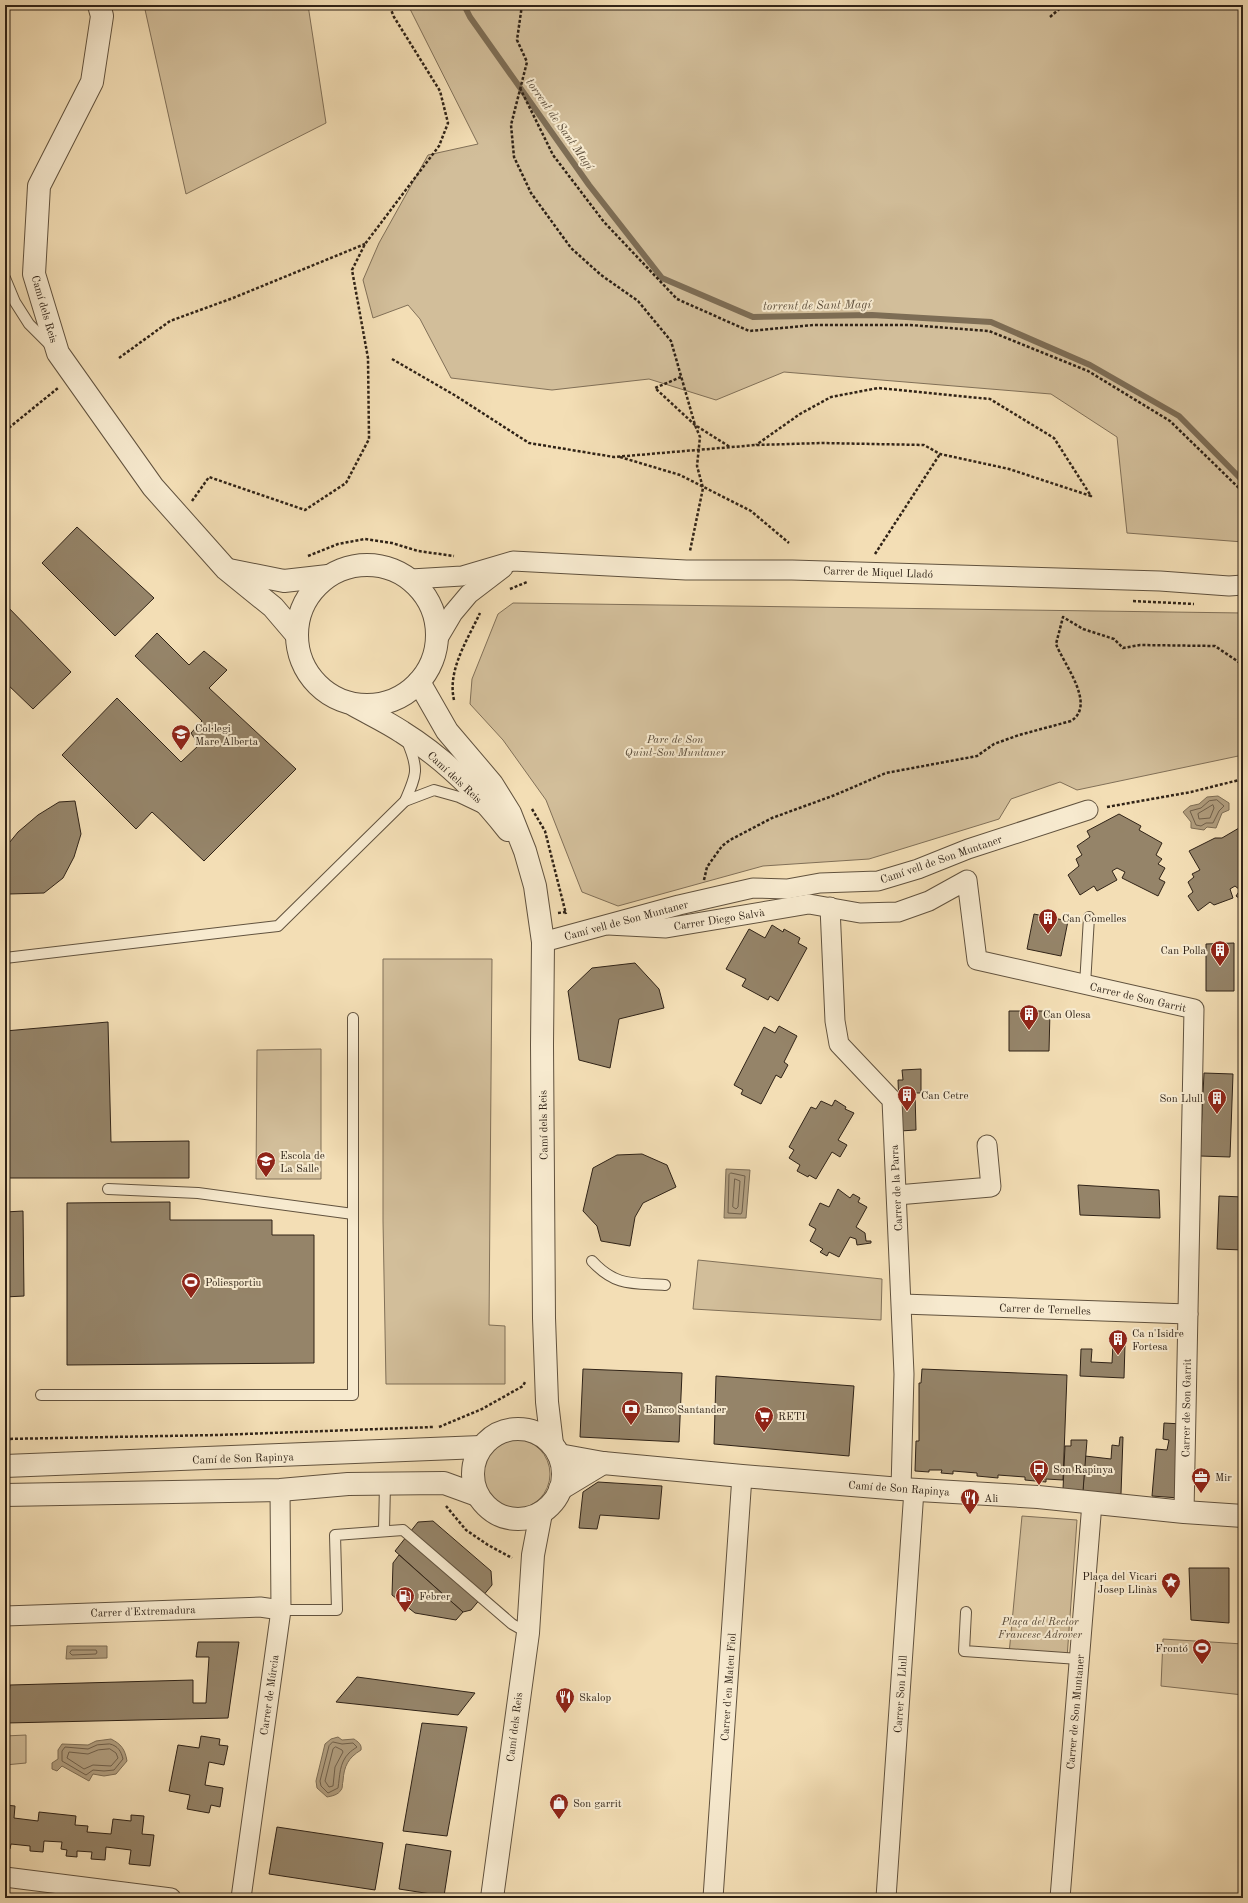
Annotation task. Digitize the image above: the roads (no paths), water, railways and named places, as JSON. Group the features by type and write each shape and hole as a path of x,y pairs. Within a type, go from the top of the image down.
{"street":[{"name":"Camí dels Reis","path":"99,5 102,16 92,82 39,186 34,274 58,353 153,487 226,569 273,607 296,634"},
{"path":"437,640 453,613 469,594 513,561"},
{"name":"Carrer de Miquel Lladó","path":"411,579 462,576 513,561 686,570 800,570 1160,581 1229,586 1243,585"},
{"path":"370,564 392,568 411,579 426,596 435,617 437,640 432,662 420,682 402,696 378,705 354,704 331,696 312,680 300,659 296,634 300,610 311,591 328,576 348,566 370,564"},
{"path":"226,569 284,581 328,576"},
{"name":"Camí dels Reis","path":"420,682 447,730 492,784 510,813 525,851 535,886 543,942 542,1045 544,1318 547,1402 555,1450"},
{"name":"Camí dels Reis","path":"354,704 403,733 446,765 496,815 525,851"},
{"name":"Camí vell de Son Muntaner","path":"543,942 753,888 787,890 820,882 878,881 918,869 968,849 1088,810"},
{"name":"Carrer de Son Garrit","path":"830,907 860,913 898,912 929,901 967,880 976,960 1194,1009 1184,1512"},
{"name":"Carrer Diego Salvà","path":"608,925 666,928 809,904 830,907"},
{"name":"Carrer de la Parra","path":"830,907 835,1021 839,1044 892,1100 902,1304 908,1490"},
{"path":"897,1195 991,1187 987,1144"},
{"name":"Carrer de Ternelles","path":"902,1304 1188,1314"},
{"path":"513,1429 547,1402"},
{"path":"513,1429 529,1430 543,1436 555,1450 562,1466 563,1478 560,1489 553,1503 541,1513 530,1517 508,1518 496,1513 485,1505 478,1495 473,1483 472,1470 475,1458 481,1447 490,1438 501,1432 513,1429"},
{"name":"Camí de Son Rapinya","path":"5,1466 481,1447"},
{"name":"Camí de Son Rapinya","path":"555,1450 603,1463 908,1490 1038,1497 1184,1512 1243,1516"},
{"path":"560,1489 603,1463"},
{"name":"Carrer d'en Mateu Fiol","path":"713,1898 742,1476"},
{"path":"5,1495 280,1490 348,1484 444,1483 478,1495"},
{"name":"Carrer de Múrcia","path":"241,1898 281,1610 280,1490"},
{"name":"Carrer Son Llull","path":"886,1898 908,1490"},
{"name":"Carrer de Son Muntaner","path":"1060,1898 1092,1503"},
{"name":"Camí dels Reis","path":"492,1898 528,1634 524,1559 541,1513"},
{"path":"508,1518 524,1559"},
{"name":"Carrer d'Extremadura","path":"5,1616 260,1607 281,1610"},
{"path":"5,1877 171,1898"}],"lane":[{"path":"5,278 15,302 29,324 58,353"},
{"path":"403,733 415,759 416,777 406,801"},
{"path":"5,958 278,926 406,801 434,790 459,796 496,815"},
{"path":"1085,985 1089,916"},
{"path":"41,1395 353,1395 353,1018"},
{"path":"108,1189 198,1193 353,1214"},
{"path":"592,1261 607,1275 616,1280 665,1286"},
{"path":"384,1530 385,1484"},
{"path":"281,1610 337,1610 335,1535 384,1530 403,1530 512,1624 528,1634"},
{"path":"966,1612 964,1651 1079,1659"}],"water":[{"path":"1218,796 1229,803 1229,810 1222,813 1216,828 1207,827 1204,830 1191,828 1191,822 1183,812 1190,806 1199,804 1207,797"},
{"path":"726,1169 750,1170 746,1218 724,1218"},
{"path":"67,1646 107,1646 107,1658 66,1659"},
{"path":"338,1737 342,1740 354,1739 360,1745 361,1750 350,1759 344,1771 342,1789 340,1792 333,1796 327,1797 317,1788 316,1781 325,1744 331,1739"},
{"path":"111,1739 122,1747 127,1761 116,1774 104,1776 93,1774 89,1781 62,1766 57,1771 52,1769 52,1763 58,1759 58,1750 62,1744 88,1745 96,1741"}],"waterway":[{"name":"torrent de Sant Magí","path":"464,5 470,17 589,185 662,278 753,317 872,315 991,322 1090,365 1179,416 1243,481"}],"place":[{"name":"Col·legi Mare Alberta","path":"181,751"},
{"name":"Can Comelles","path":"1048,935"},
{"name":"Can Polla","path":"1220,967"},
{"name":"Can Olesa","path":"1029,1031"},
{"name":"Can Cetre","path":"907,1112"},
{"name":"Son Llull","path":"1217,1115"},
{"name":"Escola de La Salle","path":"266,1178"},
{"name":"Poliesportiu","path":"191,1299"},
{"name":"Ca n'Isidre Fortesa","path":"1118,1356"},
{"name":"Banco Santander","path":"631,1426"},
{"name":"RETI","path":"764,1433"},
{"name":"Son Rapinya","path":"1039,1486"},
{"name":"Mir","path":"1201,1494"},
{"name":"Ali","path":"970,1515"},
{"name":"Plaça del Vicari Josep Llinàs","path":"1171,1599"},
{"name":"Febrer","path":"405,1613"},
{"name":"Frontó","path":"1202,1665"},
{"name":"Skalop","path":"565,1714"},
{"name":"Son garrit","path":"559,1820"}],"park label":[{"name":"Parc de Son Quint-Son Muntaner","path":"675,745"},
{"name":"Plaça del Rector Francesc Adrover","path":"1040,1627"}]}
